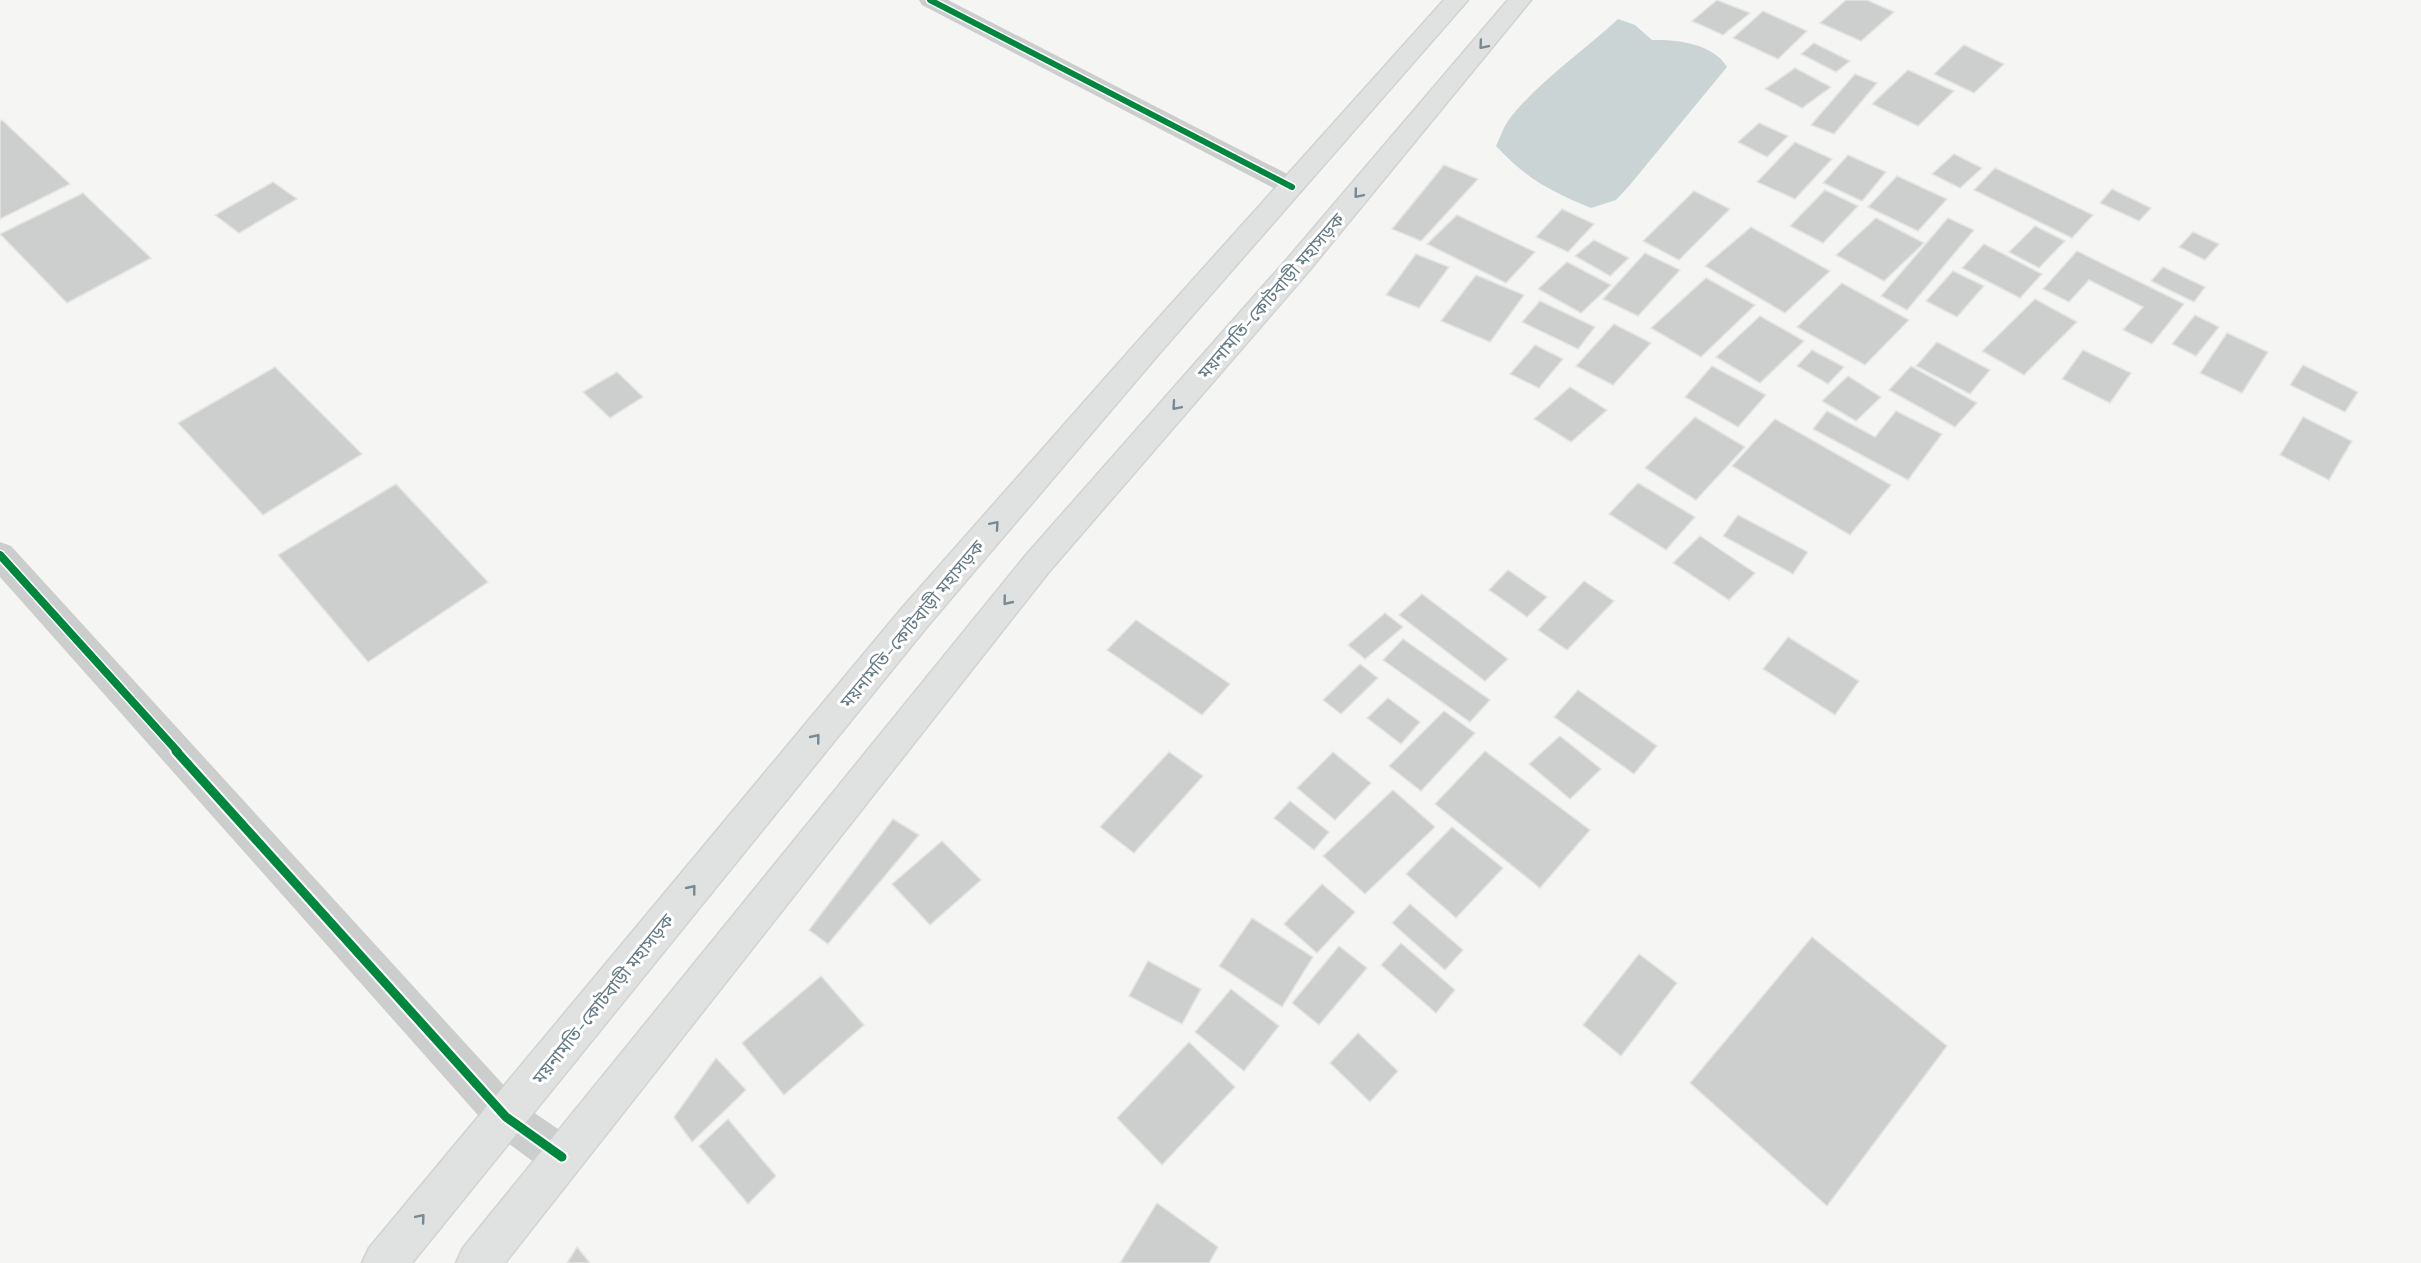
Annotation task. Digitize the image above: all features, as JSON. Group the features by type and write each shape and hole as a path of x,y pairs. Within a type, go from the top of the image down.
{"main road":[{"name":"ময়নামতি–কোটবাড়ী মহাসড়ক","path":"384,1263 914,618 1457,0"},
{"name":"ময়নামতি–কোটবাড়ী মহাসড়ক","path":"478,1263 1037,564 1299,265 1520,0"}],"street":[{"path":"930,0 1292,187"},
{"path":"0,555 506,1117 561,1157"}],"shaded area":[{"path":"1618,19 1635,25 1652,40 1683,42 1704,48 1721,59 1727,67 1616,200 1591,208 1563,196 1529,176 1496,146 1508,121 1532,94"}],"building":[{"path":"1717,0 1750,13 1723,35 1692,21"},
{"path":"1846,0 1867,0 1894,12 1861,41 1820,23"},
{"path":"1763,11 1807,31 1778,59 1733,38"},
{"path":"1814,43 1850,61 1836,72 1801,54"},
{"path":"1964,45 2004,64 1974,93 1934,74"},
{"path":"1795,68 1831,87 1802,108 1765,89"},
{"path":"1908,70 1954,91 1918,126 1872,104"},
{"path":"1855,74 1877,83 1834,134 1811,125"},
{"path":"2,120 70,184 0,219 0,122"},
{"path":"1759,123 1788,136 1767,157 1738,142"},
{"path":"1795,142 1832,159 1795,199 1757,182"},
{"path":"1954,154 1982,168 1960,188 1932,174"},
{"path":"1848,155 1886,172 1862,201 1823,183"},
{"path":"1444,165 1478,179 1421,241 1392,229"},
{"path":"1995,168 2093,215 2072,238 1974,190"},
{"path":"1897,176 1947,199 1918,231 1868,207"},
{"path":"273,182 297,199 239,233 215,215"},
{"path":"2112,189 2151,208 2139,221 2100,203"},
{"path":"1825,190 1858,206 1823,243 1790,226"},
{"path":"1694,191 1730,209 1679,260 1643,241"},
{"path":"83,193 151,258 67,303 0,234"},
{"path":"1562,209 1594,224 1568,252 1536,237"},
{"path":"1457,215 1535,252 1506,283 1427,244"},
{"path":"1876,218 1924,243 1884,281 1836,255"},
{"path":"1948,218 1974,230 1907,310 1881,296"},
{"path":"2035,226 2065,241 2039,268 2009,252"},
{"path":"1751,227 1830,271 1785,313 1705,266"},
{"path":"2193,232 2219,244 2205,260 2179,247"},
{"path":"1594,240 1629,258 1610,276 1575,256"},
{"path":"1984,244 2042,274 2020,298 1962,268"},
{"path":"2077,251 2184,304 2152,344 2123,330 2143,307 2089,280 2069,302 2043,289"},
{"path":"1645,253 1680,270 1638,316 1603,299"},
{"path":"1416,254 1449,267 1419,308 1386,295"},
{"path":"1567,262 1611,285 1581,313 1538,289"},
{"path":"2163,267 2205,287 2194,302 2151,281"},
{"path":"1953,271 1984,286 1957,317 1926,301"},
{"path":"1476,275 1524,295 1490,342 1441,321"},
{"path":"1706,278 1755,305 1701,357 1651,328"},
{"path":"1842,283 1909,320 1865,365 1797,327"},
{"path":"2035,299 2077,322 2024,375 1982,351"},
{"path":"1540,301 1595,327 1578,349 1522,322"},
{"path":"2195,315 2219,327 2196,356 2172,344"},
{"path":"1760,316 1804,341 1760,383 1716,357"},
{"path":"1614,324 1651,343 1613,385 1576,366"},
{"path":"2227,333 2268,352 2242,393 2200,373"},
{"path":"1937,342 1990,370 1970,394 1916,366"},
{"path":"1535,345 1563,359 1539,388 1510,374"},
{"path":"1812,350 1844,367 1828,384 1797,366"},
{"path":"2083,350 2131,373 2110,403 2062,379"},
{"path":"2303,365 2358,392 2345,412 2290,385"},
{"path":"1712,366 1766,395 1738,427 1685,397"},
{"path":"1911,366 1977,403 1955,427 1889,390"},
{"path":"275,367 362,454 263,515 178,423"},
{"path":"617,372 643,397 610,418 583,392"},
{"path":"1848,376 1881,397 1856,421 1822,401"},
{"path":"1570,387 1607,410 1571,442 1534,419"},
{"path":"1827,411 1875,437 1896,411 1942,434 1908,480 1813,429"},
{"path":"1695,417 1745,447 1696,500 1645,468"},
{"path":"2303,417 2352,441 2329,480 2280,455"},
{"path":"1775,419 1891,485 1850,535 1732,466"},
{"path":"1638,483 1695,517 1666,550 1609,514"},
{"path":"396,484 488,582 368,662 278,555"},
{"path":"1738,515 1808,552 1793,574 1723,536"},
{"path":"1700,536 1755,573 1729,600 1673,563"},
{"path":"1508,570 1547,597 1527,617 1489,590"},
{"path":"1584,581 1614,601 1567,650 1538,630"},
{"path":"1422,594 1508,659 1485,681 1399,615"},
{"path":"1385,613 1403,627 1365,659 1348,645"},
{"path":"1136,620 1230,684 1202,715 1107,650"},
{"path":"1788,637 1859,681 1835,715 1763,669"},
{"path":"1403,639 1490,700 1470,722 1383,660"},
{"path":"1360,664 1378,678 1341,714 1323,700"},
{"path":"1578,690 1657,746 1634,774 1554,717"},
{"path":"1388,698 1420,722 1401,744 1367,718"},
{"path":"1444,711 1475,733 1421,791 1389,766"},
{"path":"1560,736 1601,769 1570,799 1529,764"},
{"path":"1485,751 1590,830 1540,888 1435,804"},
{"path":"1169,752 1203,776 1134,853 1100,827"},
{"path":"1333,752 1371,783 1335,820 1297,788"},
{"path":"1393,790 1435,827 1365,894 1323,856"},
{"path":"1290,801 1329,832 1314,850 1274,818"},
{"path":"893,819 919,835 828,944 809,930"},
{"path":"1452,827 1503,868 1456,918 1406,874"},
{"path":"942,841 981,880 930,925 892,884"},
{"path":"1322,884 1355,912 1317,953 1284,924"},
{"path":"1410,904 1463,950 1445,970 1392,923"},
{"path":"1252,918 1313,957 1282,1007 1219,966"},
{"path":"1812,937 1947,1046 1827,1206 1690,1083"},
{"path":"1401,943 1455,990 1436,1013 1381,965"},
{"path":"1339,946 1367,968 1319,1025 1292,1003"},
{"path":"1639,954 1677,983 1621,1056 1583,1025"},
{"path":"1148,961 1201,989 1182,1024 1129,996"},
{"path":"821,976 864,1025 784,1095 742,1043"},
{"path":"1231,989 1279,1026 1244,1071 1195,1032"},
{"path":"1358,1033 1398,1071 1370,1102 1330,1063"},
{"path":"1189,1042 1235,1087 1162,1165 1117,1118"},
{"path":"716,1058 746,1090 692,1142 674,1117"},
{"path":"728,1119 776,1176 748,1204 699,1146"},
{"path":"1157,1203 1218,1247 1209,1263 1120,1263"},
{"path":"577,1247 590,1263 567,1263"}],"cycle path":[{"path":"930,0 1292,187"},
{"path":"0,555 506,1117 562,1157"}]}
